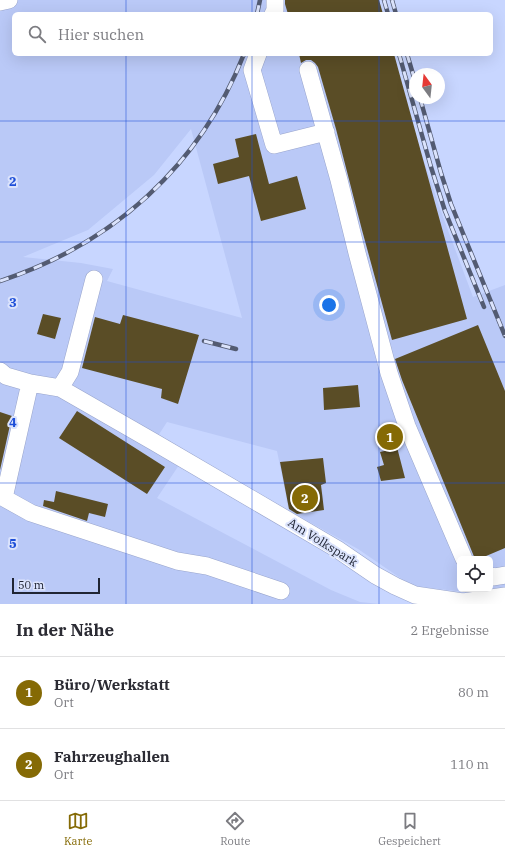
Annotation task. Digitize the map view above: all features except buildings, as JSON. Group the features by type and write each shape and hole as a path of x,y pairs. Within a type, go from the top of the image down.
{"lane":[{"path":"0,2 9,0"},
{"path":"274,12 275,0"},
{"path":"257,56 252,70 274,146 326,132"},
{"path":"308,70 339,180 389,373 407,426 463,556"},
{"path":"0,371 6,376 30,383 60,388 70,372 94,279"},
{"path":"30,383 4,498 31,513 170,559 208,566 281,591"},
{"name":"Am Volkspark","path":"60,388 154,442 259,499 375,575 395,586 415,594 462,602 505,596"},
{"path":"493,577 505,575"}],"shaded area":[{"path":"0,0 379,0 382,12 12,12 12,56 394,56 413,129 443,217 473,297 505,285 505,587 493,589 493,556 457,556 457,591 412,586 358,549 293,513 290,515 277,451 167,422 154,442 179,465 157,498 331,590 360,602 380,604 0,604","holes":["191,129 242,318 107,281 113,269 81,263 23,257 88,230 154,175"]}],"railway":[{"path":"257,12 260,0"},
{"path":"384,0 387,12"},
{"path":"392,0 395,12"},
{"path":"0,281 41,265 80,246 115,222 148,196 177,165 203,132 226,94 243,56"},
{"path":"400,56 445,211 484,307"},
{"path":"408,56 411,68"},
{"path":"422,104 451,204 505,336"},
{"path":"204,341 236,349"}],"place":[{"name":"Büro/Werkstatt","path":"390,437"},
{"name":"Fahrzeughallen","path":"305,498"}]}
